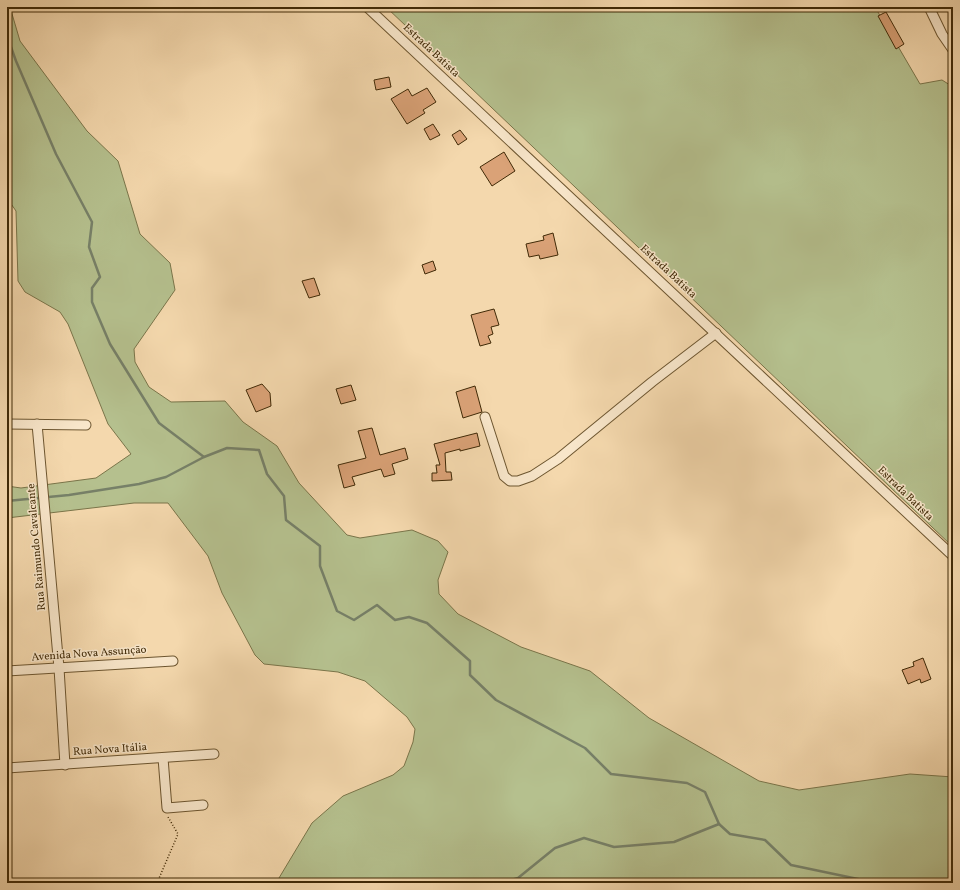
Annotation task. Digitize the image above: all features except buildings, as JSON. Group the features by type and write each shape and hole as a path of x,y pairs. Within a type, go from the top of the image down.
{"street":[{"name":"Estrada Batista","path":"367,7 953,556"},
{"path":"929,7 942,34 953,50"},
{"path":"486,417 504,476 510,481 524,479 540,472 558,459 652,382 716,333"},
{"path":"7,424 86,425"},
{"name":"Rua Raimundo Cavalcante","path":"37,424 59,668 65,764"},
{"name":"Avenida Nova Assunção","path":"7,671 173,661"},
{"name":"Rua Nova Itália","path":"7,768 214,754"},
{"path":"163,758 167,808 203,805"}],"path":[{"path":"158,883 178,834 166,814 167,808"}],"green space":[{"path":"7,7 10,7 20,41 87,131 118,161 140,234 170,263 175,290 134,349 135,362 149,387 171,402 225,401 243,422 277,446 299,483 347,535 360,538 412,530 438,541 448,552 438,580 439,594 458,614 521,647 590,671 649,718 759,781 799,790 910,774 953,777 953,883 276,883 312,823 343,796 393,775 404,766 413,742 415,729 407,717 365,681 338,672 264,664 255,655 222,593 208,556 168,503 134,503 7,518 7,486 21,488 96,478 131,454 108,424 68,324 60,312 25,292 18,281 16,211 7,198"},
{"path":"386,7 875,7 920,84 942,80 953,87 953,547"}],"waterway":[{"path":"7,36 16,61 56,154 92,222 89,247 100,277 92,288 92,302 110,344 159,423 204,457 227,448 259,450 267,474 284,496 286,520 320,546 320,566 337,611 354,620 377,605 395,620 409,617 427,623 470,661 470,675 496,700 585,748 611,774 687,783 705,792 719,824 730,834 765,840 791,865 877,883"},
{"path":"7,501 69,495 139,484 166,477 204,457"},
{"path":"502,883 518,878 555,848 584,838 614,847 674,842 719,824"}]}
